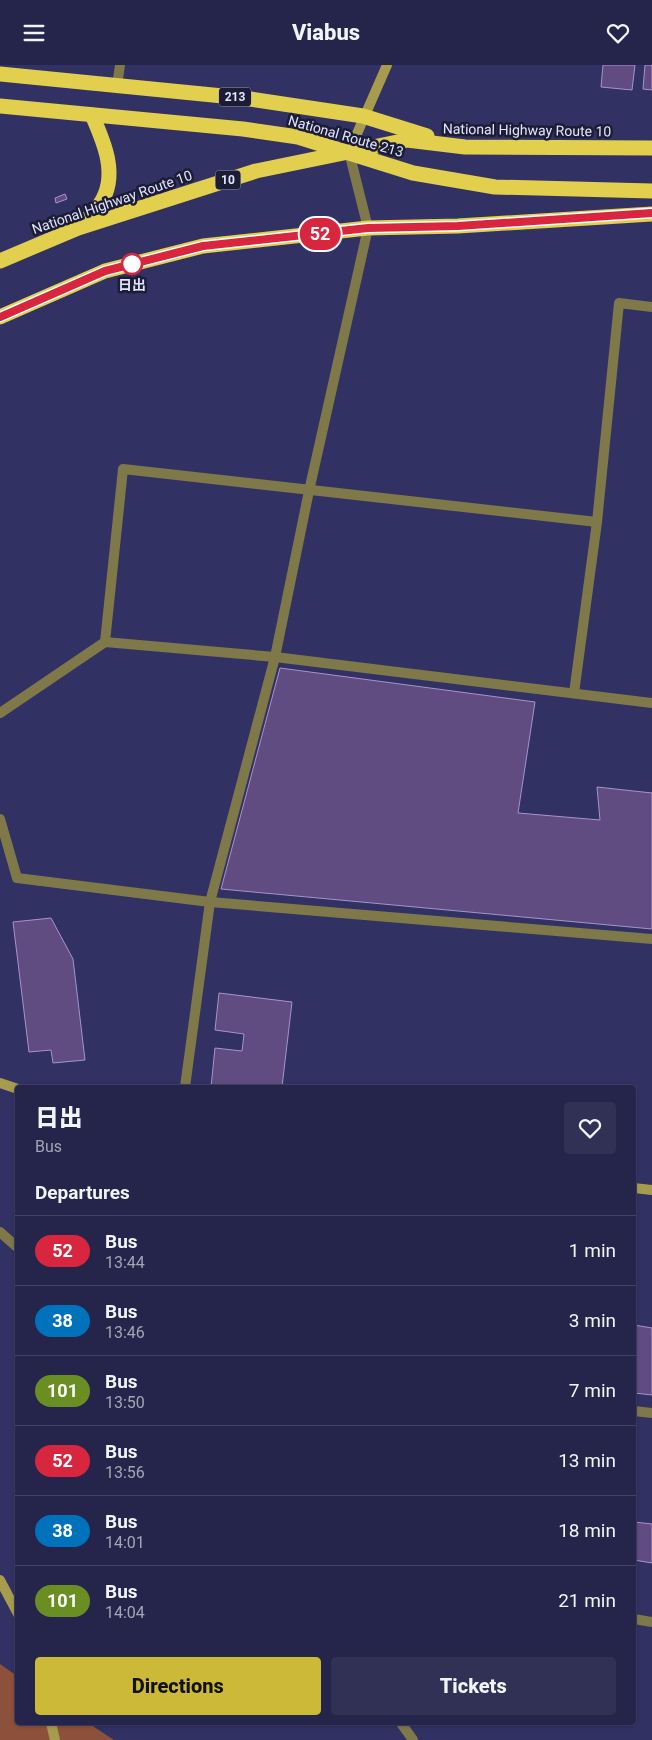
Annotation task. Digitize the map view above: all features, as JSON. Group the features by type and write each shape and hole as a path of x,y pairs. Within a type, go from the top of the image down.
{"highway":[{"name":"National Route 213","path":"0,74 244,98 364,117 464,147"},
{"name":"National Route 213","path":"0,107 242,129 298,137 413,173 495,187 652,191"},
{"path":"78,228 101,203 108,184 108,161 104,143 92,115"},
{"name":"National Highway Route 10","path":"0,261 78,228 256,171 407,140 464,147 652,149"},
{"path":"0,317 105,271 203,246 368,228 458,226 652,213"}],"street":[{"path":"117,86 120,65"},
{"path":"185,1085 210,902 275,657 309,491 368,228 349,152 387,65"},
{"path":"574,693 597,522 620,303 652,307"},
{"path":"105,642 123,469 597,522"},
{"path":"0,713 105,642 275,657 652,703"},
{"path":"0,819 17,878 210,902 652,939"},
{"path":"0,1083 15,1088"},
{"path":"636,1189 652,1190"},
{"path":"0,1232 15,1245"},
{"path":"636,1411 652,1413"},
{"path":"0,1580 15,1608"},
{"path":"636,1619 652,1621"},
{"path":"51,1725 55,1740"},
{"path":"403,1725 413,1740"}],"shaded area":[{"path":"0,1664 15,1675 15,1725 91,1725 114,1740 0,1740"}],"building":[{"path":"603,65 635,65 632,90 601,87"},
{"path":"645,65 652,65 652,90 643,89"},
{"path":"65,194 67,199 56,203 55,198"},
{"path":"280,668 535,702 518,813 600,820 597,787 652,793 652,929 221,889"},
{"path":"51,918 73,959 85,1060 53,1063 51,1050 29,1052 13,922"},
{"path":"219,993 292,1002 282,1085 211,1085 215,1048 242,1051 244,1034 215,1030"},
{"path":"636,1325 652,1328 652,1395 636,1393"},
{"path":"636,1522 652,1524 652,1563 636,1560"}],"bus line":[{"name":"52","path":"0,317 105,271 203,246 368,228 458,226 615,217 652,213"}],"place":[{"name":"日出","path":"132,264"}]}
